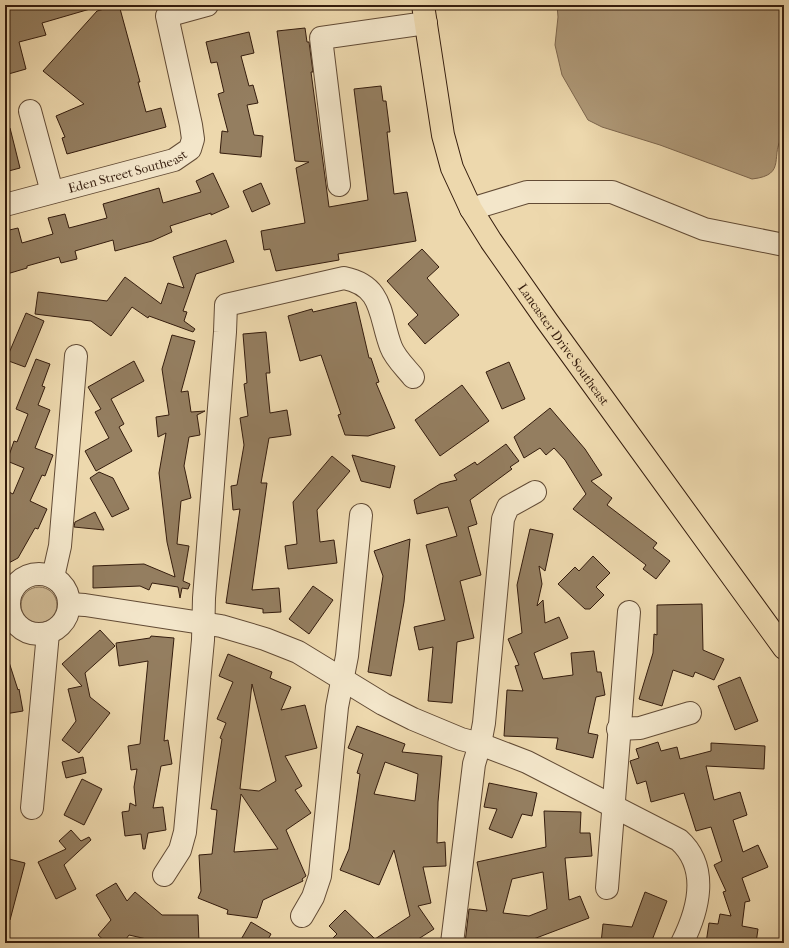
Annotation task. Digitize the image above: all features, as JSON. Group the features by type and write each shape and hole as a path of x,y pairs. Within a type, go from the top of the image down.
{"main road":[{"name":"Lancaster Drive Southeast","path":"424,14 448,154 452,168 471,209 490,241 543,316 784,648"}],"street":[{"name":"Eden Street Southeast","path":"5,205 174,160 190,149 193,139 191,125 165,10 207,5"},
{"path":"339,185 321,38 424,14"},
{"name":"Eden Street Southeast","path":"30,111 52,192"},
{"path":"471,209 527,192 612,192 704,229 784,245"},
{"path":"164,875 180,850 185,832 226,332 226,305 344,278 357,280 375,295 391,349 413,377"},
{"path":"53,577 60,546 76,356"},
{"path":"452,943 474,764 480,744 485,715 503,519 508,507 535,492"},
{"path":"302,916 313,897 320,876 337,707 347,656 361,515"},
{"path":"37,574 53,577 65,588 69,604 68,614 63,622 48,633 34,634 21,629 12,619 7,606 12,590 22,579 37,574"},
{"path":"69,604 85,605 222,626 265,639 298,652 343,678 383,704 413,719 460,739 480,744 527,762 564,779 614,808 680,840 689,849 694,858 698,878 698,893 690,926 682,943"},
{"path":"607,888 614,808 618,730 629,612"},
{"path":"32,808 48,633"},
{"path":"618,730 640,728 690,713"}],"shaded area":[{"path":"557,5 784,5 784,135 777,149 774,168 770,173 763,177 752,179 660,145 602,127 588,120 562,75 555,45 558,17"},
{"path":"43,587 52,592 56,598 56,612 52,618 43,623 35,623 26,618 22,612 21,601 26,592 32,588"}],"building":[{"path":"5,5 90,5 90,9 42,23 46,35 19,42 26,69 5,75"},
{"path":"119,5 140,82 138,82 146,112 161,108 166,127 67,154 62,138 65,137 56,116 84,104 43,71 97,11"},
{"path":"305,28 307,42 309,42 313,72 311,72 329,207 368,200 354,89 381,86 383,101 386,101 390,132 387,132 394,194 407,192 416,241 338,254 339,260 276,271 270,249 264,250 261,231 305,223 296,168 309,162 295,161 277,31"},
{"path":"249,32 254,53 241,56 249,86 253,85 258,103 247,105 254,135 263,136 261,157 220,153 222,131 228,132 218,94 224,92 217,62 211,63 206,42"},
{"path":"10,128 20,168 5,172 5,129"},
{"path":"213,173 229,207 211,215 211,213 170,226 172,232 152,241 115,251 113,240 75,251 77,259 61,263 59,257 27,266 27,268 7,274 5,265 5,231 18,228 22,243 53,234 48,218 65,214 69,228 107,218 103,204 159,188 163,203 201,192 196,181"},
{"path":"261,183 270,204 252,212 243,191"},
{"path":"226,240 234,262 196,274 183,311 187,312 184,321 195,329 193,332 149,316 148,318 132,307 111,336 91,321 35,314 38,292 107,301 125,277 161,304 168,283 184,288 173,257"},
{"path":"422,249 439,267 427,278 459,315 425,344 408,324 418,315 387,281"},
{"path":"356,302 369,358 371,358 379,382 376,383 395,428 368,436 345,435 338,415 341,414 321,355 300,361 288,316 312,309 313,312"},
{"path":"26,313 44,321 25,367 6,360"},
{"path":"266,332 270,373 266,373 270,413 287,410 291,435 269,438 261,483 267,483 252,590 279,588 281,612 263,613 263,609 226,603 240,509 233,510 231,486 237,485 244,445 240,418 248,416 244,384 247,383 243,334"},
{"path":"172,335 195,341 181,392 188,391 191,412 205,411 197,415 200,435 189,437 184,466 191,498 181,501 177,544 189,546 183,581 190,584 188,589 182,588 180,598 178,587 152,583 149,590 140,586 93,588 93,566 144,564 175,577 167,542 159,473 166,433 158,437 156,417 169,415 162,369"},
{"path":"36,359 50,364 42,386 45,387 38,405 50,410 35,448 53,455 45,476 42,475 30,501 47,509 38,529 35,528 18,558 5,565 5,501 9,492 13,494 24,468 7,461 14,441 17,442 28,414 16,409"},
{"path":"134,361 144,381 111,399 124,424 119,427 132,451 96,471 85,451 109,438 95,412 101,409 88,387"},
{"path":"509,362 525,399 502,409 486,372"},
{"path":"462,385 489,421 440,456 415,420"},
{"path":"550,408 585,449 602,475 591,481 612,498 607,505 657,543 653,548 670,561 656,579 643,569 646,565 573,509 586,494 565,460 554,448 546,455 540,448 524,458 514,437"},
{"path":"506,444 519,461 510,467 512,469 470,500 477,524 468,527 481,575 460,581 474,638 457,642 452,703 428,701 433,647 419,650 414,627 445,620 426,545 457,536 448,507 417,514 414,500 440,484 457,480 454,475 475,462 477,465"},
{"path":"352,455 395,466 390,488 361,481"},
{"path":"332,456 350,471 317,510 320,542 334,540 337,563 288,569 285,546 297,544 293,502"},
{"path":"99,472 113,478 129,509 112,517 90,478"},
{"path":"95,512 104,530 74,527 75,522"},
{"path":"530,529 553,534 545,571 539,566 542,584 537,606 543,600 545,623 559,617 568,638 534,653 543,679 573,675 571,653 594,651 597,672 601,672 605,695 596,697 588,733 598,735 593,758 556,749 558,738 504,736 507,690 523,691 515,666 519,665 508,639 522,633 517,585"},
{"path":"410,539 404,602 391,676 368,672 383,576 374,551"},
{"path":"593,556 610,573 596,587 604,595 590,609 585,609 558,584 575,567 579,571"},
{"path":"313,586 333,600 309,634 289,619"},
{"path":"702,604 703,650 724,659 714,680 695,672 693,677 673,670 662,706 639,699 653,653 654,634 657,635 657,605"},
{"path":"100,630 115,646 85,673 90,697 110,713 79,753 62,740 76,721 68,689 82,686 62,664"},
{"path":"151,636 174,638 164,741 168,740 172,764 161,766 153,808 163,807 166,830 148,833 145,849 143,849 141,834 125,836 122,812 129,811 130,803 136,806 134,787 137,769 131,770 128,746 140,744 148,661 119,666 116,643 150,638"},
{"path":"228,654 272,672 270,678 291,687 281,710 305,705 317,748 285,756 302,786 295,790 311,813 286,830 306,876 302,879 303,881 263,900 257,918 227,914 228,910 198,898 201,891 199,855 212,854 217,810 211,809 222,739 220,738 226,723 217,719 233,682 219,676","holes":["252,684 276,781 259,791 240,789","241,794 278,849 234,852"]},
{"path":"8,659 18,690 19,689 23,711 5,714 5,660"},
{"path":"740,677 758,721 735,730 718,686"},
{"path":"357,726 405,744 402,752 442,756 438,802 437,843 445,842 446,866 423,867 431,903 418,906 434,929 412,943 328,943 337,934 329,926 345,910 375,939 410,916 394,850 379,885 340,870 349,849 360,774 357,773 363,754 348,748","holes":["385,762 418,774 415,801 374,794"]},
{"path":"658,742 661,751 677,747 680,759 711,751 711,743 765,746 764,769 706,766 714,800 740,792 747,815 733,820 743,852 758,845 768,867 742,878 750,901 745,902 742,926 758,929 756,943 706,943 709,923 718,924 720,914 731,916 723,892 726,891 714,865 722,861 711,827 696,831 684,793 651,802 646,781 637,784 630,761 639,758 636,749"},
{"path":"83,757 86,773 66,778 62,762"},
{"path":"82,779 102,789 84,825 64,815"},
{"path":"489,783 537,793 532,816 522,814 512,838 489,829 497,809 484,807"},
{"path":"544,811 581,812 580,833 590,833 592,856 565,858 569,900 580,896 589,918 523,943 465,943 469,909 487,911 477,862 546,847","holes":["543,872 547,909 529,916 503,913 512,879"]},
{"path":"71,830 81,841 89,837 91,840 64,865 76,889 56,899 38,862 66,849 59,841"},
{"path":"5,858 25,863 10,920 5,919"},
{"path":"116,883 127,901 135,892 162,915 198,915 199,943 164,943 129,935 123,943 107,943 98,935 111,920 96,895"},
{"path":"645,892 667,901 651,943 601,943 603,924 632,927"},
{"path":"251,922 271,934 266,943 239,943"}]}
